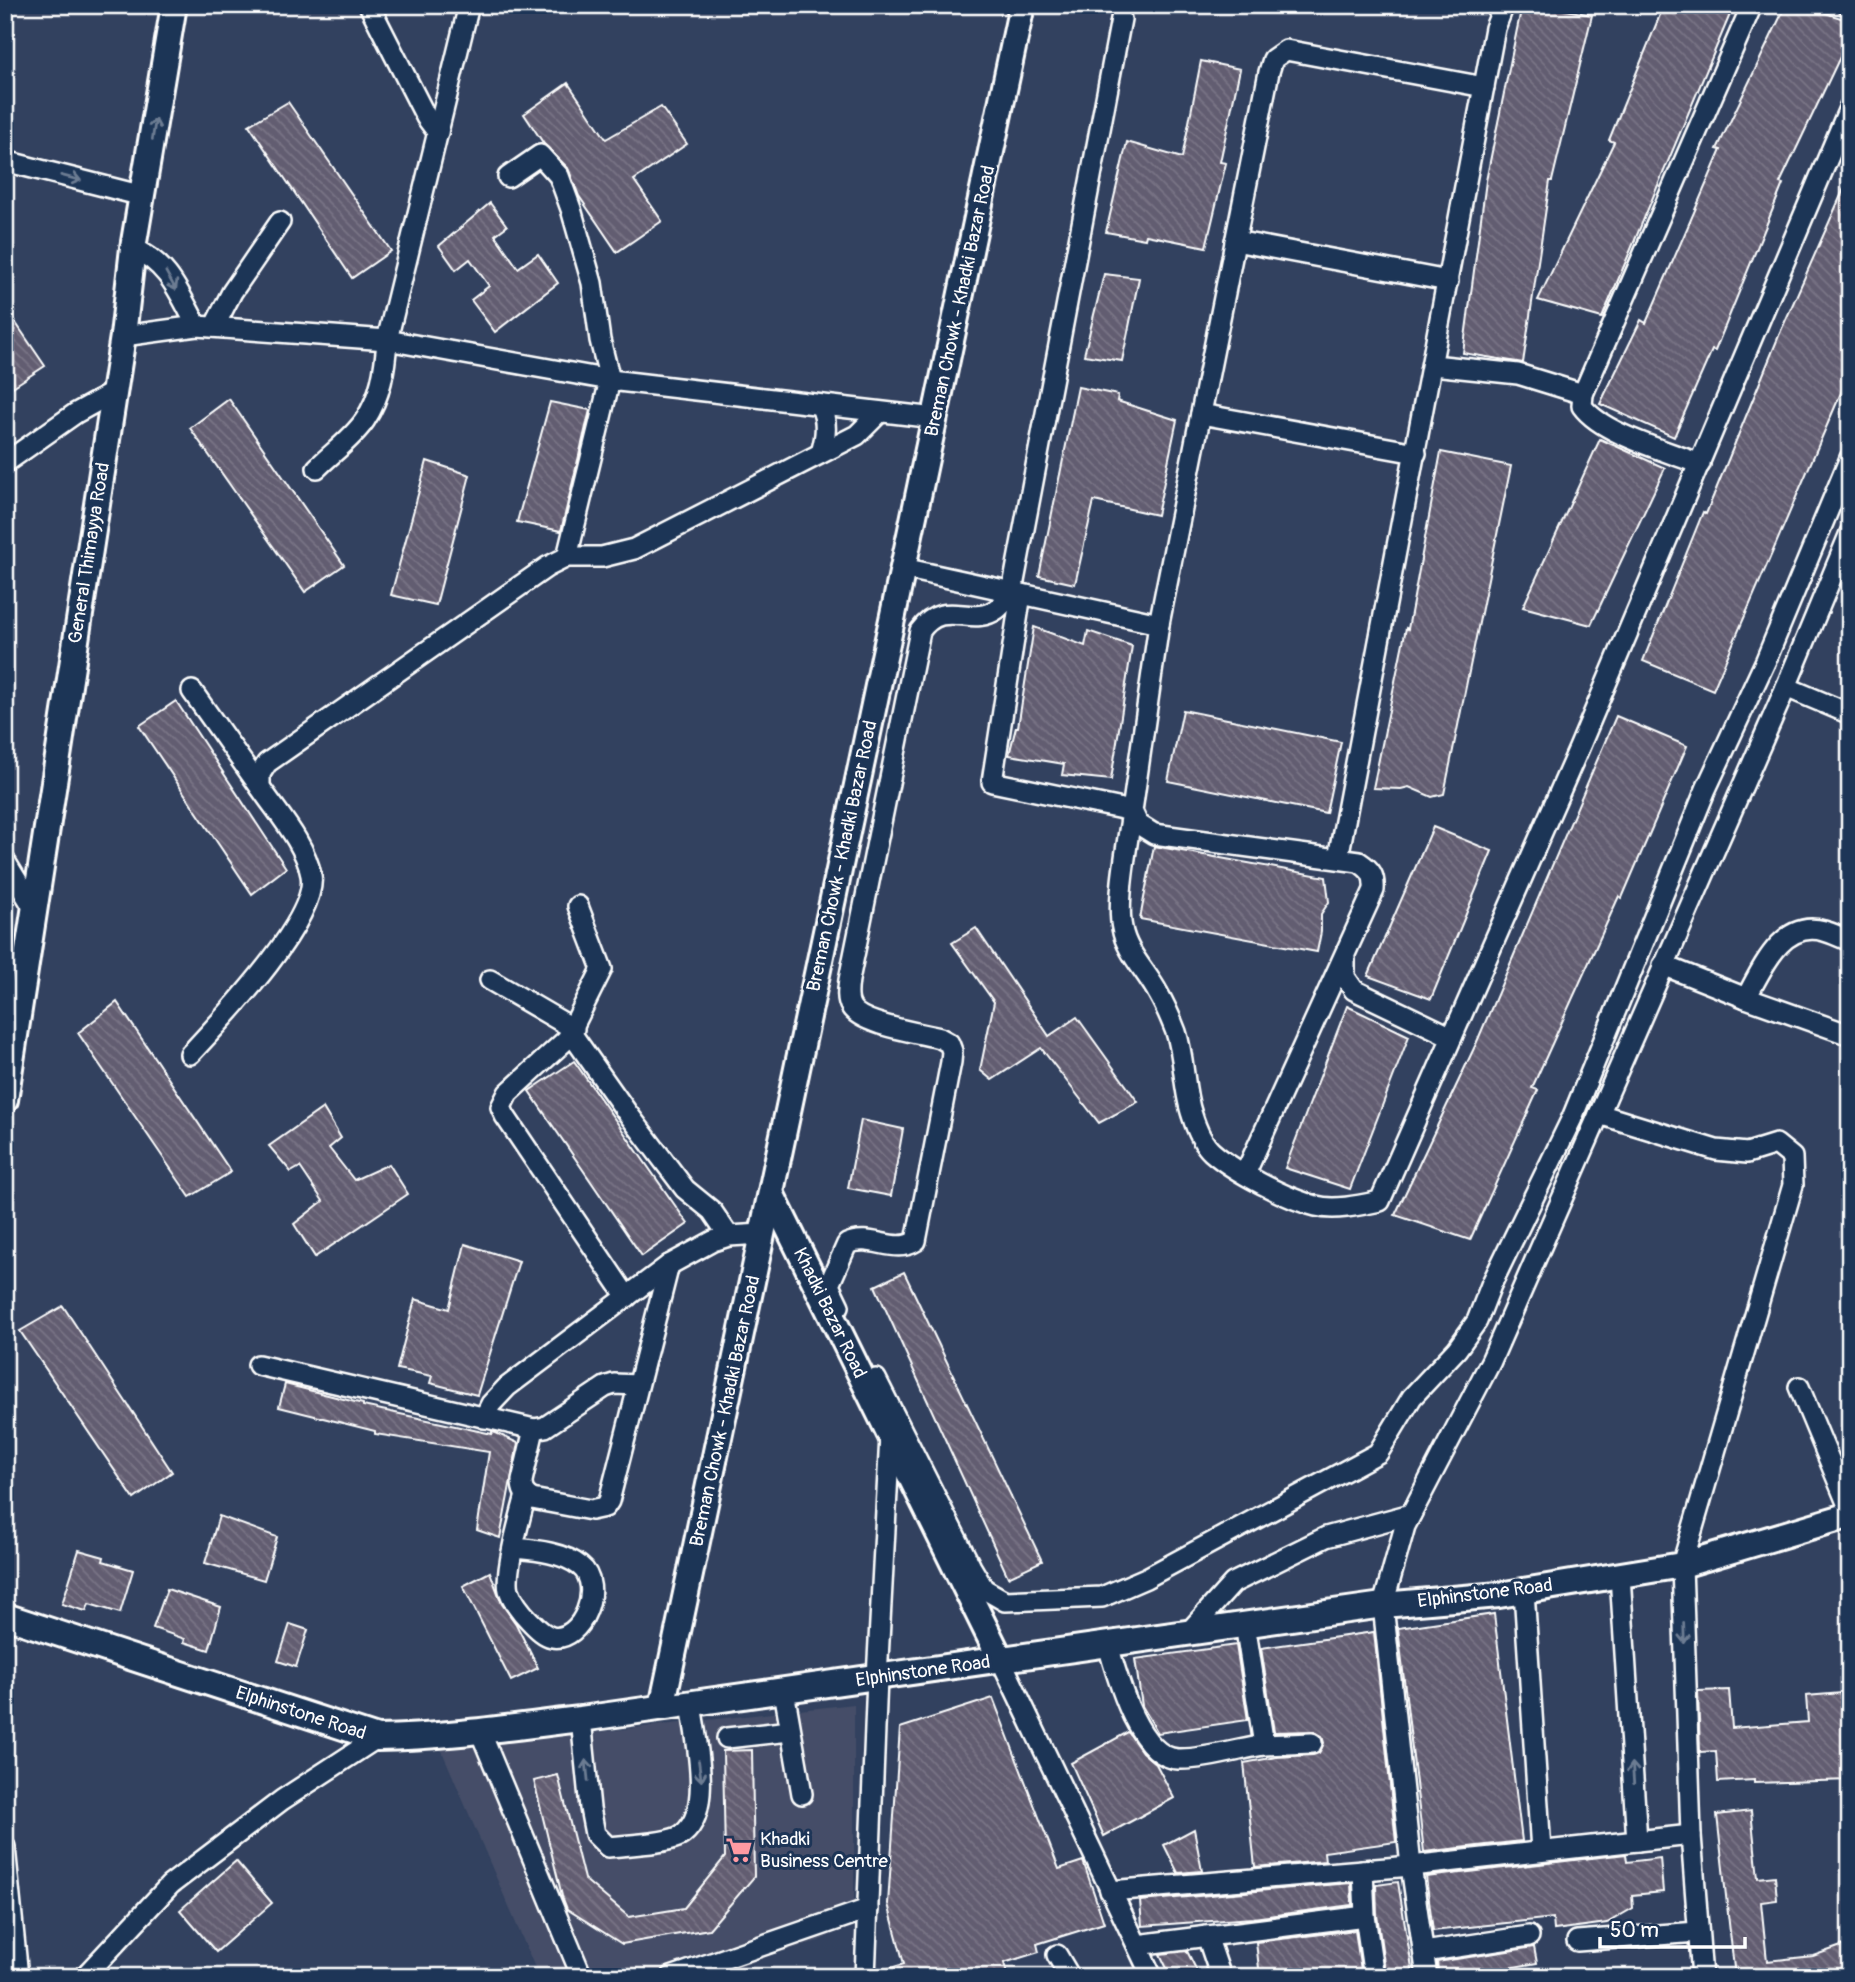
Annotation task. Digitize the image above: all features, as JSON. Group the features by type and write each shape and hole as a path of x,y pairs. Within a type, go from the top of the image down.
{"main road":[{"name":"General Thimayya Road","path":"6,1087 123,335 133,248 174,5"},
{"name":"Breman Chowk - Khadki Bazar Road","path":"662,1707 1022,5"},
{"name":"Khadki Bazar Road","path":"771,1193 1001,1660"},
{"name":"Elphinstone Road","path":"5,1616 377,1738 452,1735 877,1678 1382,1605 1524,1591 1682,1565 1850,1513"}],"street":[{"path":"369,5 425,117 438,134"},
{"path":"317,468 363,422 374,402 384,373 387,340 469,5"},
{"path":"1338,858 1495,27 1504,5"},
{"path":"1700,464 1604,426 1590,416 1582,405 1583,394 1752,5"},
{"path":"1121,19 1016,593 992,782 1132,811"},
{"path":"1484,88 1286,50 1273,59 1159,624 1132,811 1121,902 1122,929 1137,963 1158,992 1175,1031 1185,1070 1191,1114 1211,1152 1245,1174 1318,1207 1357,1206 1380,1201 1700,464 1850,106"},
{"path":"508,177 540,155 559,176 592,284 600,340 610,380 567,557"},
{"path":"5,161 143,196"},
{"path":"205,327 280,222"},
{"path":"1235,241 1448,281"},
{"path":"133,248 151,256 165,269 205,327"},
{"path":"123,335 205,327 387,340 610,380 935,418"},
{"path":"1433,365 1518,374 1583,394"},
{"path":"5,463 76,413 114,392"},
{"path":"820,405 825,415 826,437 821,453"},
{"path":"260,787 260,774 267,763 547,567 567,557 602,557 634,549 857,435 880,412"},
{"path":"1201,414 1416,453"},
{"path":"1016,593 989,614 937,614 927,621 920,631 849,979 848,995 851,1007 859,1015 940,1038 949,1043 952,1051 951,1062 916,1241 908,1247 897,1247 867,1239 855,1240 847,1244 829,1284 984,1589 1005,1601 1085,1599 1102,1597 1146,1578 1373,1457 1383,1447 1412,1398 1468,1335 1572,1118 1706,789 1766,660 1850,458"},
{"path":"1427,1977 1411,1866 1382,1605 1405,1526 1491,1362 1786,687 1850,533"},
{"path":"903,568 1159,624"},
{"path":"1786,687 1850,713"},
{"path":"190,1054 238,1003 299,918 309,897 312,878 306,856 192,691"},
{"path":"1132,811 1138,824 1154,834 1359,862 1370,869 1374,879 1374,890 1345,957 1245,1174"},
{"path":"5,861 35,910"},
{"path":"578,905 602,969 567,1040 508,1093 501,1107 627,1297"},
{"path":"1746,998 1772,951 1788,937 1804,931 1822,930 1850,941"},
{"path":"1345,957 1345,977 1354,990 1452,1037"},
{"path":"1663,965 1850,1035"},
{"path":"490,980 573,1031 626,1111 685,1189 712,1211 729,1236"},
{"path":"1599,1114 1716,1150 1747,1153 1776,1144 1792,1157 1793,1185 1682,1565 1691,1835 1702,1977"},
{"path":"484,1418 491,1404 507,1387 669,1265 713,1241 729,1236 762,1234"},
{"path":"534,1429 522,1480 522,1489 526,1495 532,1499 591,1510 605,1507 609,1501 669,1265"},
{"path":"258,1365 534,1429 545,1427 606,1387 614,1384 638,1385"},
{"path":"1798,1387 1850,1513"},
{"name":"Khadki Bazar Road","path":"865,1977 890,1434"},
{"path":"513,1548 544,1552 578,1563 590,1574 592,1593 586,1615 570,1633 555,1638 545,1635 517,1606 509,1588 513,1548 526,1495"},
{"path":"1188,1633 1233,1583 1326,1537 1411,1514"},
{"path":"1620,1575 1637,1841"},
{"path":"1524,1591 1541,1851"},
{"path":"1245,1624 1264,1745"},
{"path":"1108,1645 1126,1704 1153,1747 1162,1755 1178,1759 1264,1745 1312,1743"},
{"path":"1001,1660 1153,1977"},
{"path":"784,1691 802,1794"},
{"path":"581,1719 595,1833 608,1847 659,1842 683,1835 699,1812 701,1784 691,1703"},
{"path":"480,1731 582,1977"},
{"path":"727,1738 790,1731"},
{"path":"96,1973 170,1885 282,1800 377,1738"},
{"path":"1110,1891 1411,1866 1691,1835"},
{"path":"5,1847 13,1974"},
{"path":"1363,1870 1365,1916 1374,1977"},
{"path":"671,1977 868,1909"},
{"path":"1137,1945 1365,1916"},
{"path":"1577,1941 1698,1933"},
{"path":"1207,1936 1221,1977"},
{"path":"1423,1952 1529,1936"},
{"path":"1057,1955 1070,1977"}],"shaded area":[{"path":"854,1704 854,1916 844,1928 819,1941 770,1955 716,1977 539,1977 441,1749"}],"building":[{"path":"1522,5 1540,5 1592,15 1550,181 1523,363 1463,353 1486,181"},
{"path":"1664,5 1734,5 1602,318 1538,300 1614,142 1609,140"},
{"path":"1786,5 1801,5 1850,21 1850,36 1780,183 1783,184 1715,351 1712,350 1674,437 1600,404 1641,320 1646,323 1721,150 1717,149"},
{"path":"1201,61 1240,69 1220,162 1226,163 1206,247 1146,235 1145,239 1106,232 1127,142 1182,158"},
{"path":"568,83 606,139 661,107 687,144 634,180 662,221 617,252 579,196 568,168 544,144 524,114"},
{"path":"288,102 391,251 352,278 249,125"},
{"path":"1850,175 1850,372 1713,690 1643,661 1703,512 1706,514 1780,333"},
{"path":"490,203 507,226 495,235 518,268 538,254 558,283 495,332 471,300 489,286 470,259 456,270 439,246"},
{"path":"1104,274 1139,278 1122,361 1084,355"},
{"path":"5,307 45,366 5,392"},
{"path":"1078,387 1118,395 1117,401 1177,420 1157,515 1094,501 1075,584 1039,576"},
{"path":"229,399 344,565 305,592 190,428"},
{"path":"550,402 590,410 561,531 517,522"},
{"path":"1600,439 1665,468 1591,625 1523,607"},
{"path":"1441,452 1511,466 1444,794 1432,797 1409,787 1373,788 1406,628 1408,629"},
{"path":"427,461 470,475 436,605 391,595"},
{"path":"1034,627 1085,646 1088,631 1132,646 1111,780 1062,775 1064,764 1009,755 1018,727"},
{"path":"176,701 286,868 252,894 139,726"},
{"path":"1183,710 1341,742 1326,813 1168,781"},
{"path":"1616,716 1687,746 1622,898 1619,896 1532,1088 1538,1090 1470,1240 1395,1215 1476,1044"},
{"path":"1433,827 1492,851 1431,999 1368,976"},
{"path":"1154,846 1326,877 1329,902 1321,914 1317,952 1140,919"},
{"path":"976,928 1049,1036 1077,1017 1138,1102 1099,1123 1041,1048 992,1080 980,1070 994,1002 952,943"},
{"path":"117,1002 231,1172 190,1197 78,1033"},
{"path":"1347,1006 1409,1036 1350,1189 1285,1168"},
{"path":"574,1061 688,1224 642,1256 529,1091"},
{"path":"323,1108 341,1138 329,1148 354,1180 389,1164 408,1194 315,1257 294,1224 323,1201 300,1167 291,1172 269,1146"},
{"path":"861,1120 903,1129 891,1196 848,1188"},
{"path":"465,1244 519,1261 477,1395 430,1383 432,1376 397,1369 415,1299 449,1309"},
{"path":"904,1272 1042,1561 1008,1577 875,1286"},
{"path":"63,1306 172,1472 134,1499 20,1331"},
{"path":"285,1384 363,1406 496,1433 518,1443 500,1538 477,1530 489,1452 375,1434 375,1431 279,1407"},
{"path":"219,1516 277,1537 264,1580 205,1563"},
{"path":"79,1550 104,1557 103,1561 133,1570 120,1613 89,1604 86,1611 62,1604"},
{"path":"490,1572 502,1604 516,1624 538,1668 511,1681 463,1586"},
{"path":"167,1589 221,1607 209,1650 153,1628"},
{"path":"1494,1614 1522,1841 1424,1852 1398,1628"},
{"path":"290,1624 308,1630 296,1667 278,1661"},
{"path":"1374,1632 1396,1842 1324,1852 1325,1861 1255,1867 1244,1763 1276,1757 1313,1755 1319,1753 1324,1743 1322,1736 1312,1731 1274,1732 1261,1648"},
{"path":"1236,1645 1248,1720 1158,1733 1142,1706 1135,1659"},
{"path":"1729,1690 1732,1728 1808,1722 1806,1696 1842,1693 1846,1755 1850,1754 1850,1780 1718,1782 1716,1751 1700,1752 1698,1691"},
{"path":"993,1698 1059,1869 1083,1861 1104,1923 1037,1944 1039,1952 1004,1963 1008,1977 877,1977 877,1972 904,1964 888,1904 900,1728"},
{"path":"1128,1732 1142,1752 1156,1764 1174,1798 1104,1836 1071,1763"},
{"name":"Khadki Business Centre","path":"752,1750 754,1877 709,1929 622,1944 567,1909 534,1781 558,1775 584,1879 629,1917 684,1908 725,1857 723,1751"},
{"path":"1751,1811 1758,1878 1775,1876 1777,1900 1761,1902 1767,1961 1813,1956 1850,1943 1850,1969 1827,1977 1735,1977 1717,1815"},
{"path":"1194,1829 1202,1871 1178,1873 1164,1845"},
{"path":"1626,1854 1627,1862 1660,1858 1663,1892 1632,1895 1633,1908 1607,1923 1554,1930 1553,1918 1433,1931 1426,1877"},
{"path":"236,1861 272,1903 216,1952 180,1910"},
{"path":"1398,1882 1413,1977 1386,1977 1377,1915 1376,1885"},
{"path":"1351,1883 1352,1905 1253,1918 1142,1926 1140,1901"},
{"path":"1355,1930 1362,1977 1260,1977 1256,1942"},
{"path":"1534,1947 1537,1963 1456,1977 1439,1977 1437,1962"},
{"path":"1187,1951 1200,1977 1171,1977 1160,1954"}],"place":[{"name":"Khadki Business Centre","path":"739,1850"}]}
